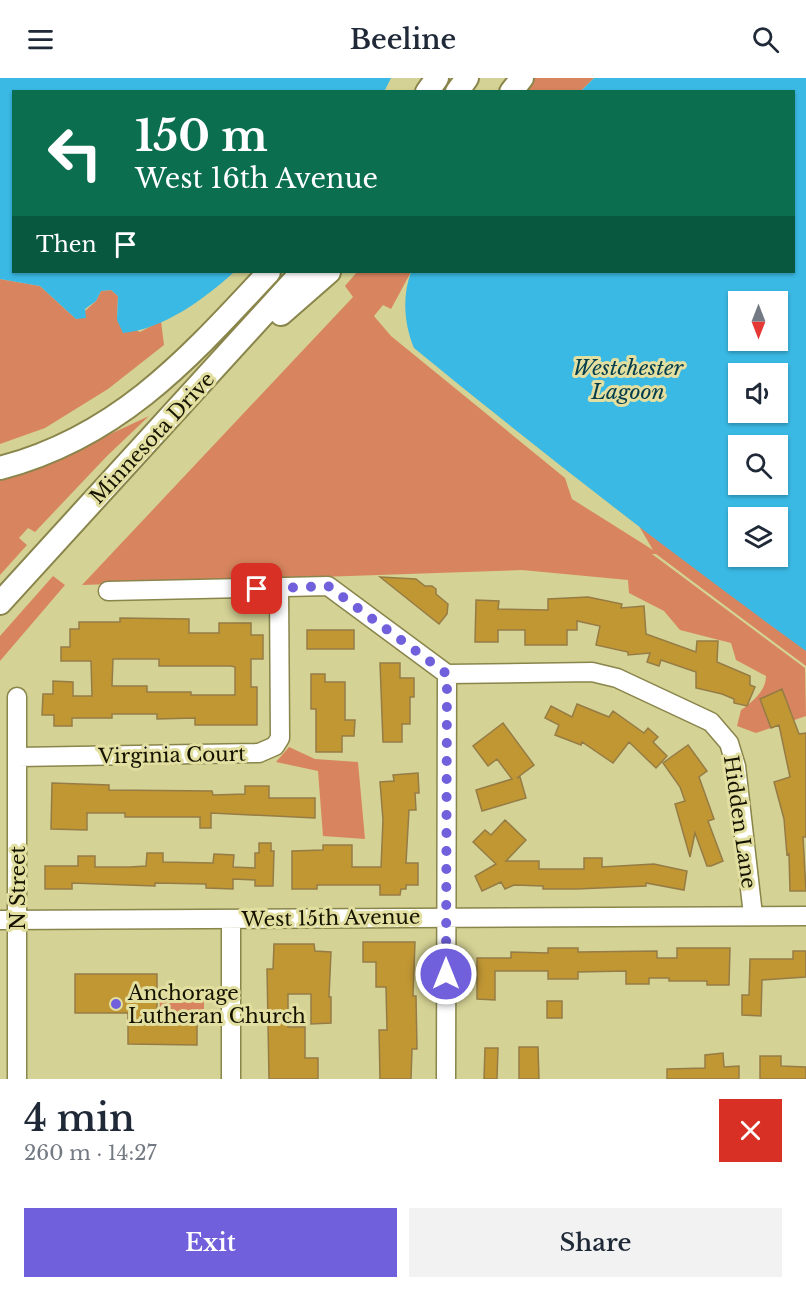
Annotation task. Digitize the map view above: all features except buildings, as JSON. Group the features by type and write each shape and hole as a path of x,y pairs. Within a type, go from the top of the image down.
{"main road":[{"path":"513,90 522,78"},
{"name":"Minnesota Drive","path":"0,468 65,446 105,424 152,391 195,352 268,273"},
{"name":"Minnesota Drive","path":"0,603 301,273"},
{"path":"199,387 328,273"}],"street":[{"path":"108,591 279,589 328,586 447,674 446,1079"},
{"name":"Virginia Court","path":"18,757 259,753 275,746 280,738 279,589"},
{"name":"Hidden Lane","path":"447,674 592,672 617,678 711,722 729,743 736,766 753,915"},
{"name":"N Street","path":"17,698 18,757 9,920 17,1079"},
{"name":"West 15th Avenue","path":"9,920 806,916"},
{"path":"231,919 231,1079"}],"shaded area":[{"path":"534,78 594,78 582,90 525,90"},
{"path":"356,273 410,273 391,309 383,305 374,316 391,336 565,478 572,499 653,550 622,497 806,629 806,666 656,554 652,554 805,668 806,716 756,733 737,726 741,710 754,700 764,687 766,676 736,660 731,643 680,630 664,611 629,593 628,580 522,570 82,585 353,297 345,286"},
{"path":"0,279 40,286 76,319 96,301 101,291 111,290 118,296 117,320 140,332 161,321 164,345 108,389 45,428 0,444"},
{"path":"149,416 107,456 35,532 28,528 19,538 27,545 0,575 0,479 48,463"},
{"path":"53,576 65,585 0,661 0,636"},
{"path":"289,747 315,759 358,762 365,839 323,836 318,771 276,762"},
{"path":"160,1000 204,1000 204,1019 159,1019"}],"water":[{"path":"0,78 391,78 385,90 12,90 12,273 233,273 183,311 153,326 123,333 117,320 118,296 111,290 101,291 96,301 85,309 86,318 76,319 40,286 0,279"},
{"name":"Westchester Lagoon","path":"594,78 806,78 806,651 607,502 414,348 405,310 406,291 411,273 795,273 795,90 582,90"}],"place":[{"name":"Anchorage Lutheran Church","path":"116,1004"}],"route":[{"path":"257,589 328,586 447,674 446,974"}]}
